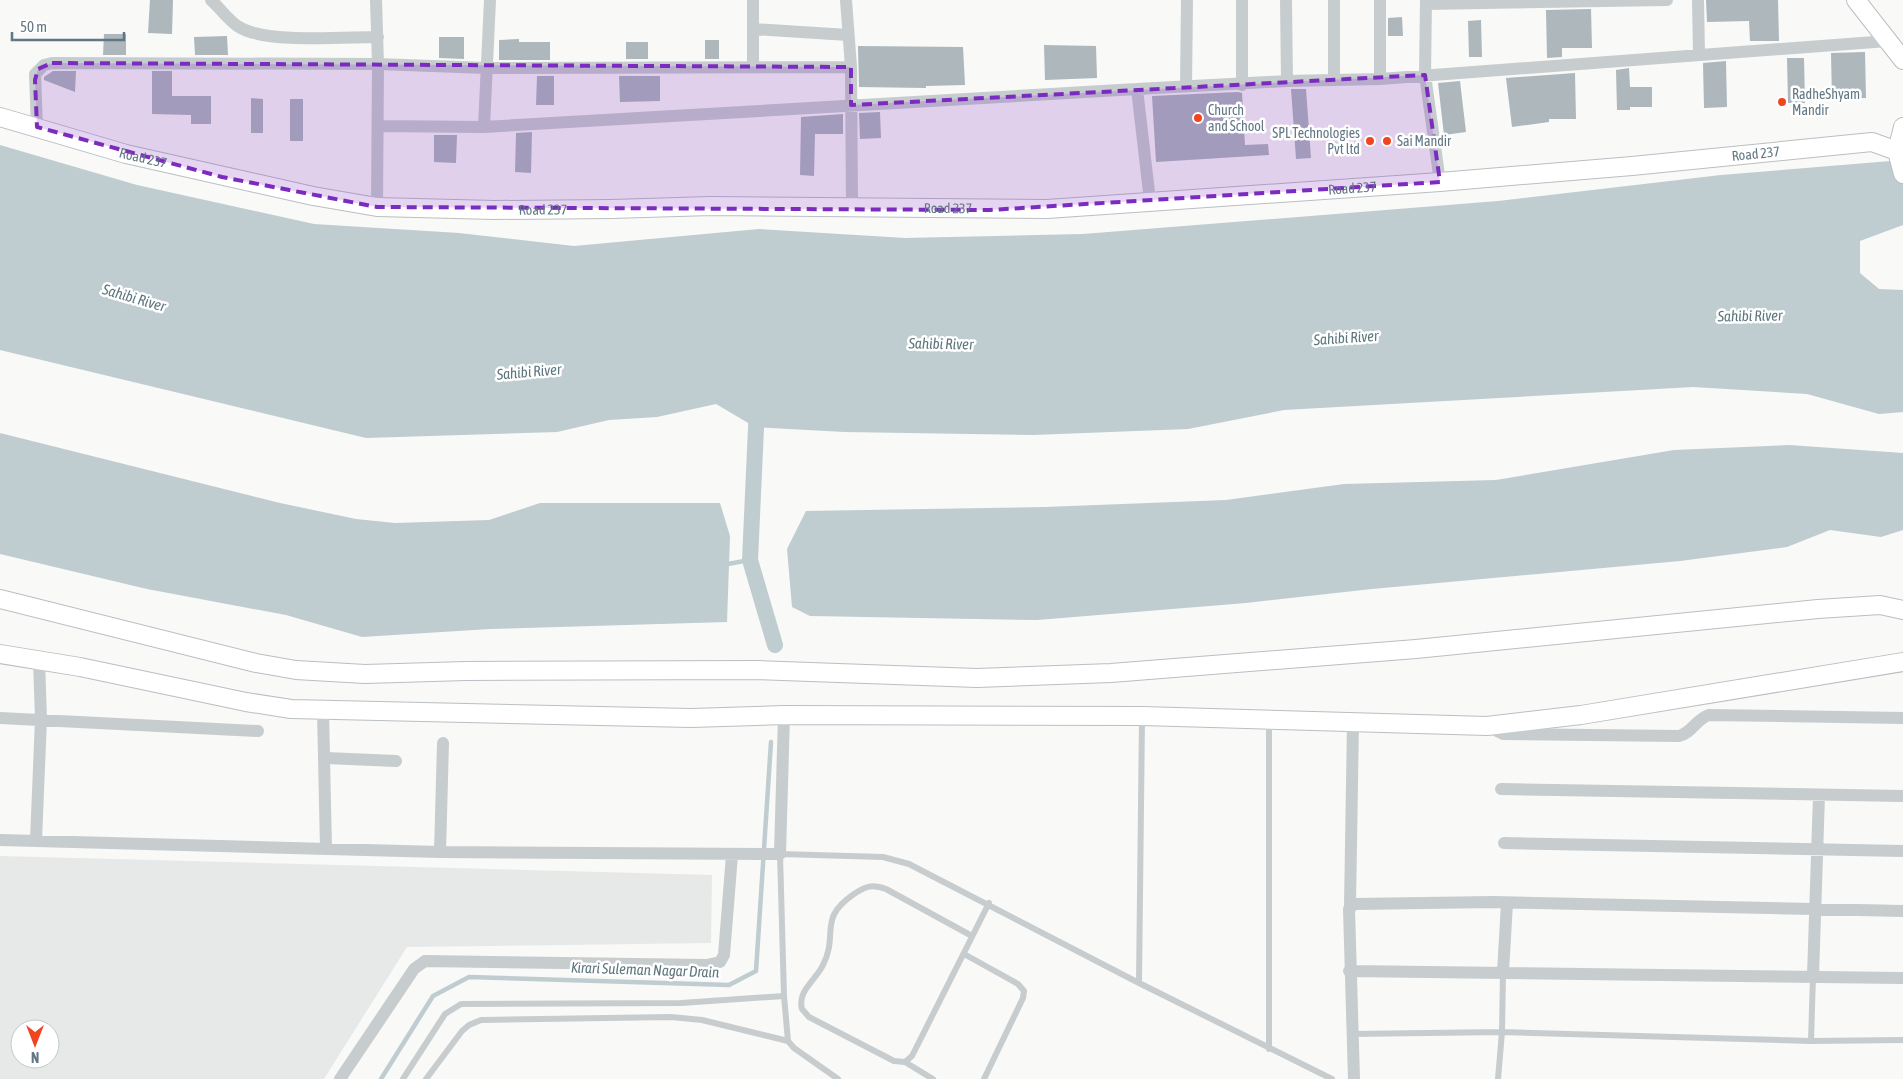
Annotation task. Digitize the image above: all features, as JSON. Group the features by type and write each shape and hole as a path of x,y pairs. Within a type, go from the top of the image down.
{"street":[{"path":"211,0 239,27 257,33 276,37 378,37"},
{"path":"376,0 378,37 377,207"},
{"path":"484,128 490,0"},
{"path":"753,0 753,67"},
{"path":"846,0 851,67 852,206"},
{"path":"1186,86 1187,0"},
{"path":"1242,0 1242,85"},
{"path":"1286,0 1287,81"},
{"path":"1334,0 1334,80"},
{"path":"1380,0 1380,79"},
{"path":"1440,182 1425,75 1426,2 1667,0"},
{"path":"1698,0 1698,55"},
{"path":"1856,0 1898,50"},
{"path":"753,29 848,35"},
{"path":"378,126 484,128 1186,86 1380,79 1698,55 1898,50"},
{"path":"37,128 35,74 44,65 52,63 378,64 486,68 851,67"},
{"path":"1137,89 1150,201"},
{"name":"Road 237","path":"0,117 126,154 222,176 377,207 514,210 711,206 1047,209 1440,182 1632,166 1872,142 1900,150"},
{"path":"1903,127 1900,150 1903,174"},
{"path":"0,598 256,663 304,671 366,674 466,671 757,670 977,678 1066,675 1416,649 1818,609 1880,605 1903,610"},
{"path":"0,654 89,669 268,706 323,711 692,718 784,715 1142,716 1487,726 1581,715 1903,662"},
{"path":"36,840 41,719 39,661"},
{"path":"323,711 326,758 326,849"},
{"path":"0,840 440,852 780,854 784,715"},
{"path":"1487,726 1503,734 1679,736 1685,734 1700,718 1709,715 1903,718"},
{"path":"0,718 258,731"},
{"path":"1353,722 1350,906 1348,914 1354,1079"},
{"path":"440,852 443,742"},
{"path":"326,758 396,761"},
{"path":"1502,789 1903,796"},
{"path":"1813,976 1819,795"},
{"path":"1504,843 1903,851"},
{"path":"340,1079 414,969 425,961 707,965 720,962 724,955 738,855"},
{"path":"1350,906 1359,904 1506,903 1903,911"},
{"path":"1503,972 1506,903"},
{"path":"1349,971 1903,978"}],"lane":[{"path":"1139,983 1142,716"},
{"path":"1269,720 1269,1049"},
{"path":"838,1079 794,1048 788,1041 784,996 780,854 889,858 909,864 989,903 1139,983 1332,1079"},
{"path":"933,1079 905,1062 894,1062 809,1017 802,1009 804,990 823,965 826,956 830,922 836,909 864,887 877,886 972,936"},
{"path":"905,1062 912,1056 989,903"},
{"path":"964,954 1018,984 1024,991 1023,998 984,1079"},
{"path":"1498,1079 1502,1032 1503,972"},
{"path":"1811,1041 1813,976"},
{"path":"403,1079 446,1014 461,1004 681,1004 784,996"},
{"path":"426,1079 462,1031 468,1025 482,1020 671,1017 702,1020 788,1041"},
{"path":"1352,1034 1502,1032 1811,1041 1903,1040"}],"highlighted area":[{"path":"52,63 851,67 851,105 1425,75 1440,182 990,210 377,207 222,177 37,127 35,80 38,69"}],"shaded area":[{"path":"0,856 712,875 711,943 407,947 324,1079 0,1079"}],"water":[{"name":"Sahibi River","path":"0,145 137,185 314,224 459,233 574,246 759,229 905,238 1083,234 1498,201 1721,175 1903,160 1903,225 1860,241 1860,273 1879,289 1903,290 1903,412 1879,414 1807,394 1693,387 1284,410 1188,429 1033,435 844,432 755,427 716,404 657,417 609,420 557,432 366,438 0,350"},
{"path":"0,433 280,503 356,519 395,523 489,520 540,503 720,503 730,536 727,622 490,629 362,637 286,615 147,589 0,554"},
{"path":"1789,445 1903,453 1903,530 1881,537 1830,530 1787,547 1680,561 1372,589 1246,603 1037,620 810,616 792,607 787,549 806,511 1045,507 1226,500 1344,484 1496,480 1674,450"}],"building":[{"path":"150,0 173,0 172,34 148,33"},
{"path":"1706,0 1778,0 1779,41 1750,41 1749,21 1707,22"},
{"path":"1591,9 1592,48 1562,48 1562,57 1547,58 1546,10"},
{"path":"1402,17 1403,36 1388,36 1388,18"},
{"path":"1481,20 1482,57 1469,57 1468,21"},
{"path":"104,34 126,34 126,55 103,55"},
{"path":"227,36 228,55 195,55 194,37"},
{"path":"439,37 464,37 464,59 439,58"},
{"path":"519,39 519,42 550,42 550,60 499,60 499,40"},
{"path":"705,40 719,40 719,59 705,59"},
{"path":"626,42 648,42 648,59 626,59"},
{"path":"1044,45 1096,46 1097,78 1045,80"},
{"path":"858,46 963,47 965,85 926,86 926,88 859,87"},
{"path":"1865,52 1866,98 1832,99 1831,53"},
{"path":"1787,58 1804,58 1805,103 1788,103"},
{"path":"1726,61 1727,107 1704,108 1703,63"},
{"path":"1629,68 1630,87 1652,87 1652,107 1630,107 1630,110 1617,110 1616,70"},
{"path":"53,71 76,71 75,92 44,80 44,77"},
{"path":"152,71 172,71 172,96 211,96 211,124 191,124 191,115 152,114"},
{"path":"1575,73 1576,119 1549,119 1549,122 1512,127 1506,78"},
{"path":"537,76 554,76 554,105 536,105"},
{"path":"619,76 660,76 660,101 620,102"},
{"path":"1460,81 1466,132 1444,135 1438,83"},
{"path":"1291,89 1306,89 1311,158 1296,159"},
{"name":"Church and School","path":"1242,93 1245,145 1268,144 1269,155 1156,162 1152,96"},
{"path":"251,98 263,99 263,133 251,133"},
{"path":"290,99 303,99 303,141 290,141"},
{"path":"880,112 881,138 860,139 859,113"},
{"path":"843,114 843,134 815,134 814,176 800,175 801,117"},
{"path":"532,132 531,173 515,172 516,133"},
{"path":"434,135 457,135 456,163 434,162"}],"waterway":[{"path":"757,406 750,560 775,645"},
{"path":"722,565 750,560"},
{"name":"Kirari Suleman Nagar Drain","path":"381,1079 433,996 469,977 729,985 756,971 771,742"}],"place":[{"name":"RadheShyam Mandir","path":"1782,102"},
{"name":"Church and School","path":"1198,118"},
{"name":"SPL Technologies Pvt ltd","path":"1370,141"},
{"name":"Sai Mandir","path":"1387,141"}]}
